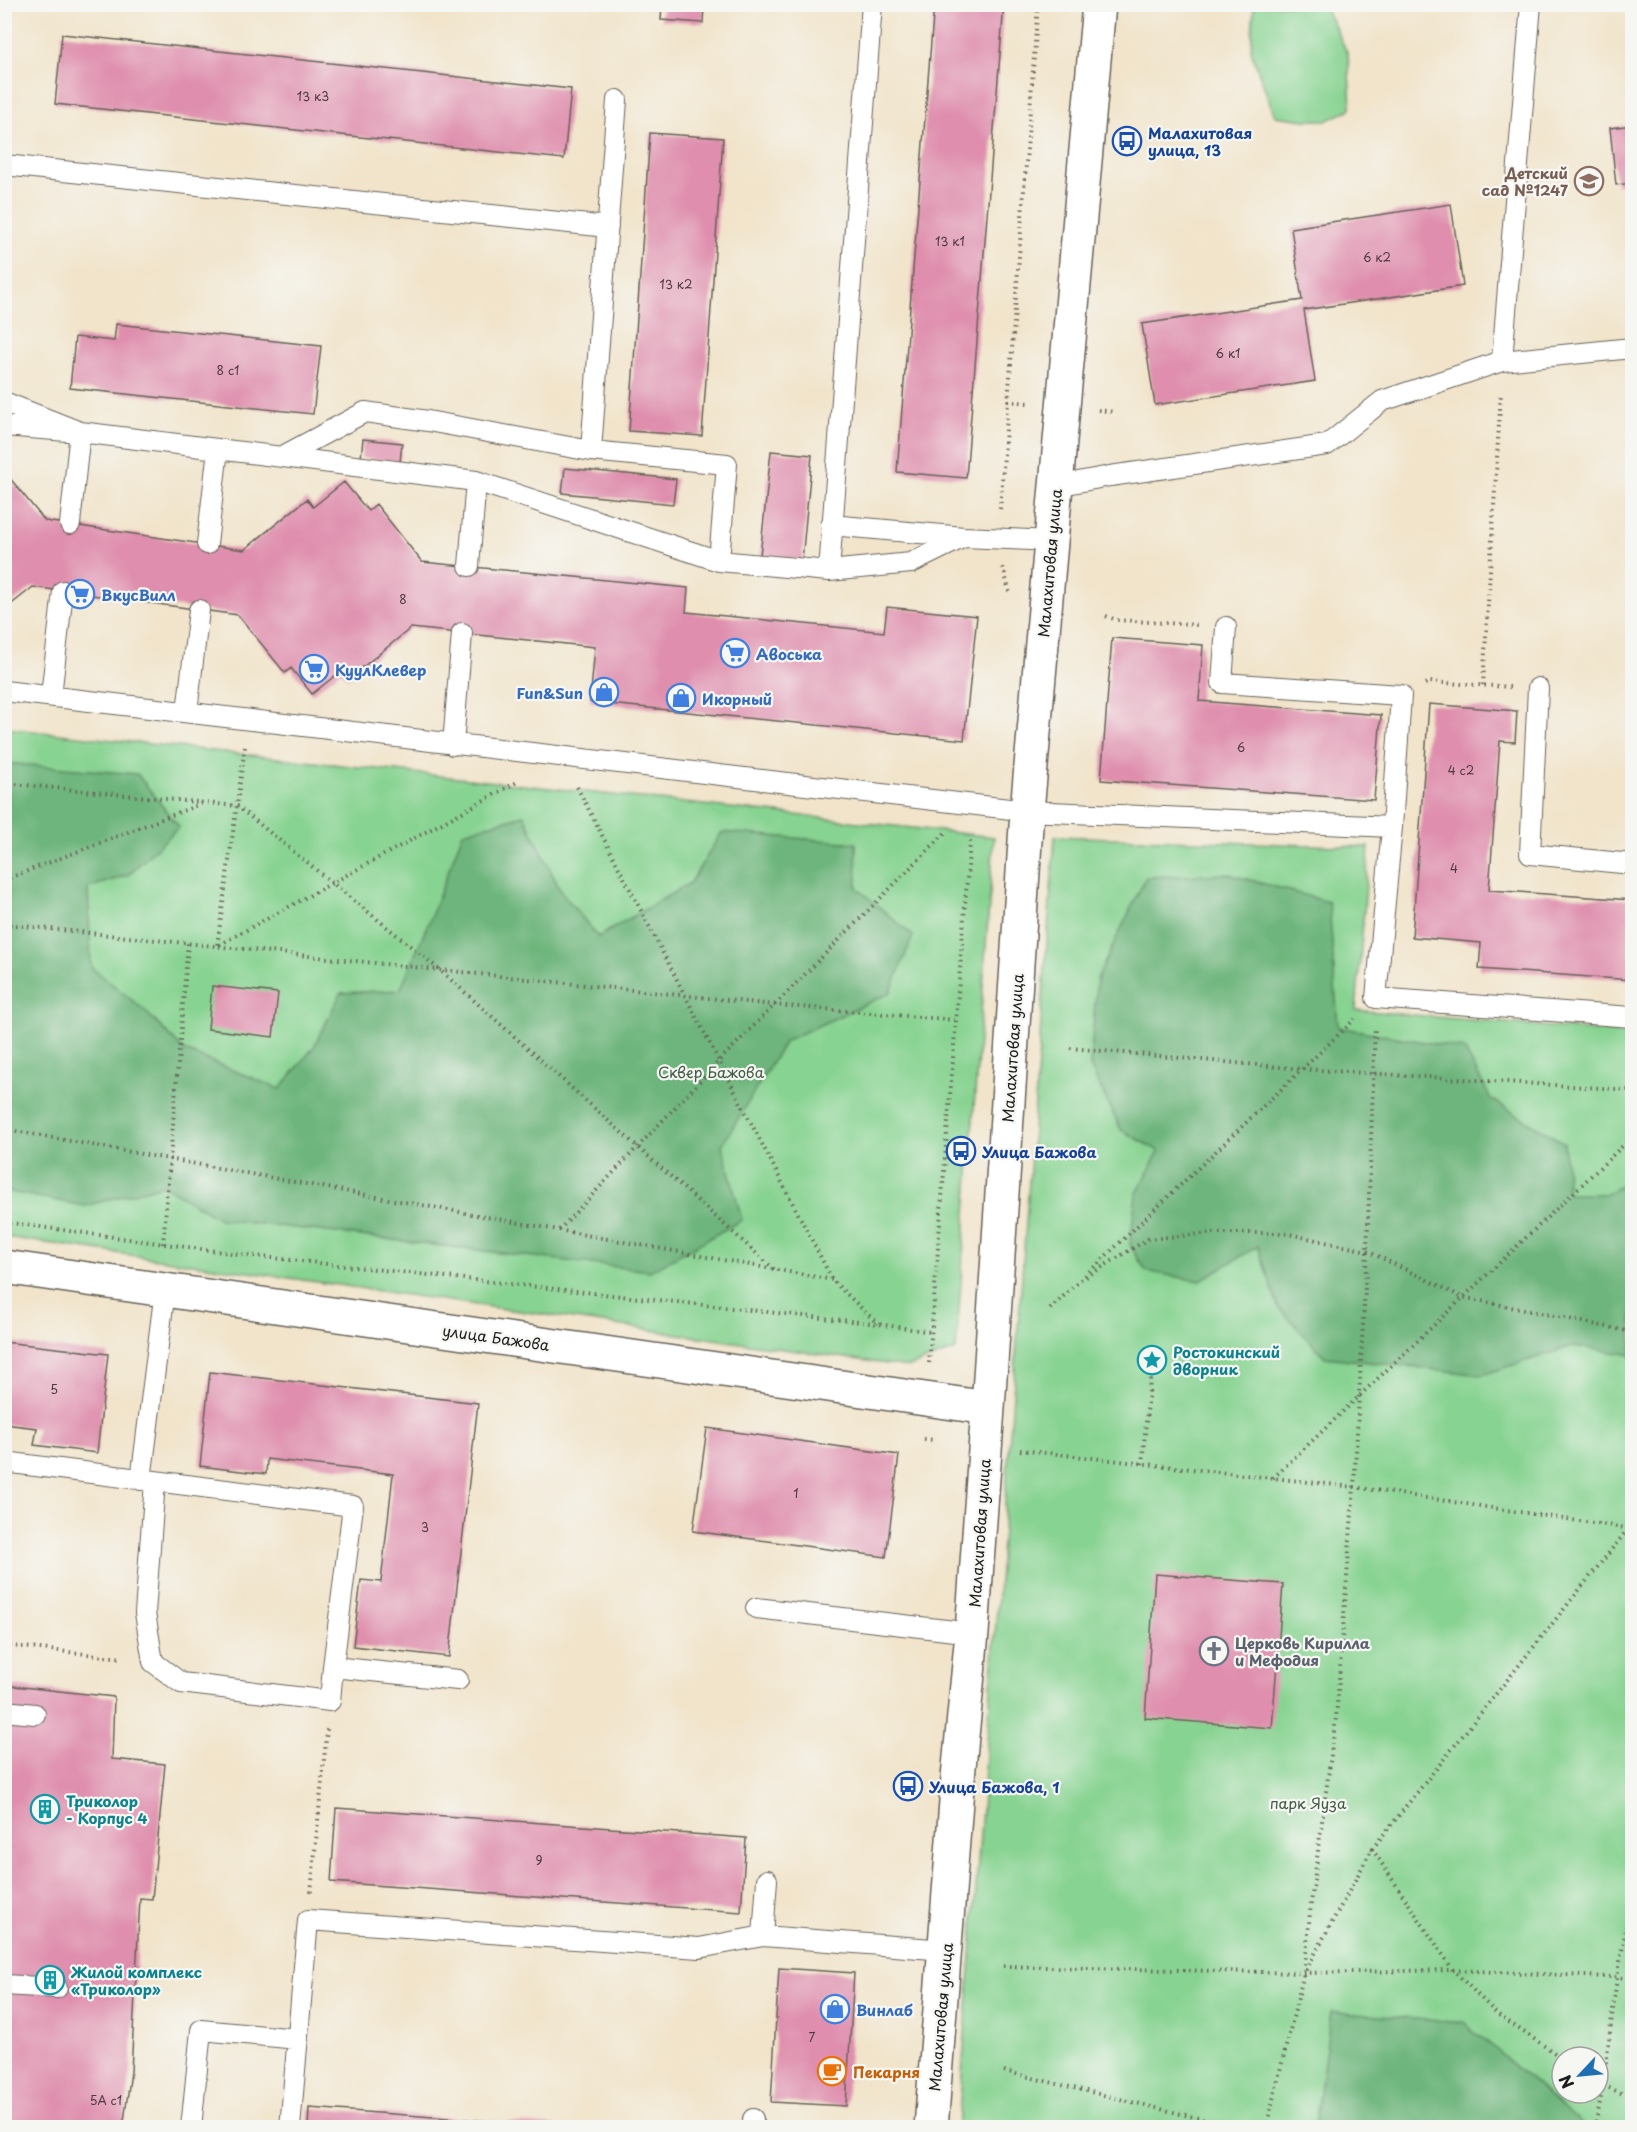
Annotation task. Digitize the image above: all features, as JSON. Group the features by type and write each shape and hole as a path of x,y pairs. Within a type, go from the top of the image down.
{"street":[{"name":"Малахитовая улица","path":"931,2127 986,1444 1027,811 1099,4"},
{"name":"улица Бажова","path":"4,1267 988,1408"}],"lane":[{"path":"829,571 872,4"},
{"path":"1502,361 1531,4"},
{"path":"591,451 617,100"},
{"path":"4,165 608,227"},
{"path":"1056,486 1110,476 1327,445 1382,402 1502,361 1632,348"},
{"path":"4,402 80,432"},
{"path":"283,456 365,412 428,421 591,451 727,464 719,561"},
{"path":"4,426 80,432 476,481 719,561 829,571 911,563 964,537"},
{"path":"70,524 80,432"},
{"path":"207,544 218,449"},
{"path":"469,566 476,481"},
{"path":"831,525 964,537 1051,541"},
{"path":"51,696 63,591"},
{"path":"187,712 199,610"},
{"path":"1226,627 1222,683 1401,695 1392,827 1376,998 1632,1017"},
{"path":"453,745 462,633"},
{"path":"1538,688 1530,854 1632,864"},
{"path":"4,691 1027,811 1392,827"},
{"path":"4,1462 148,1481 353,1506 330,1701 181,1683 153,1662 145,1613 148,1481 165,1290"},
{"path":"756,1608 972,1633"},
{"path":"333,1667 458,1680"},
{"path":"4,1711 34,1714"},
{"path":"763,1936 767,1880"},
{"path":"290,2127 308,1920 699,1948 763,1936 946,1950"},
{"path":"4,1985 57,1988"},
{"path":"191,2127 201,2030 298,2039"}],"path":[{"path":"1011,596 1006,586 998,538 1038,4"},
{"path":"1483,685 1502,361"},
{"path":"1106,616 1117,620 1226,627"},
{"path":"1401,695 1430,681 1538,688"},
{"path":"217,946 250,720"},
{"path":"217,946 561,758 833,1281 878,1324"},
{"path":"4,783 237,806 440,970 775,1270"},
{"path":"4,880 204,803"},
{"path":"559,1230 719,1061 973,805"},
{"path":"930,1352 970,841"},
{"path":"4,924 775,1005 956,1020"},
{"path":"163,1244 188,943"},
{"path":"1050,1309 1376,998"},
{"path":"1266,2127 1304,1973 1336,1718 1354,1487 1367,1251 1376,998"},
{"path":"1070,1048 1302,1069 1632,1090"},
{"path":"4,1129 833,1281"},
{"path":"1272,1478 1632,1137"},
{"path":"4,1221 245,1255 878,1324 931,1332"},
{"path":"1077,1282 1148,1239 1212,1233 1284,1233 1367,1251 1462,1298 1632,1332"},
{"path":"1142,1464 1151,1371"},
{"path":"924,1439 986,1444 1354,1487 1630,1529"},
{"path":"1304,1973 1372,1849 1630,1529 1632,1506"},
{"path":"4,1645 153,1662"},
{"path":"308,1920 326,1737"},
{"path":"1372,1849 1454,1970 1497,2014 1550,2050"},
{"path":"1608,2045 1617,1978 1632,1896"},
{"path":"1003,1966 1304,1973 1454,1970 1632,1978"},
{"path":"1004,2071 1239,2127"},
{"path":"1610,2089 1632,2098"},
{"path":"1595,2127 1599,2105"}],"green space":[{"path":"1254,5 1324,5 1348,54 1351,109 1328,120 1275,116 1251,52"},
{"name":"Сквер Бажова","path":"5,728 994,837 956,1350 908,1367 5,1237"},
{"path":"5,763 137,774 179,827 128,875 88,888 91,967 143,1009 185,1051 280,1089 313,1048 341,993 400,990 463,832 524,815 560,890 598,937 690,883 722,832 856,843 857,888 913,936 890,993 785,1041 722,1145 742,1220 650,1271 220,1219 163,1185 85,1206 5,1191"},
{"name":"парк Яуза","path":"1055,836 1369,847 1356,1010 1632,1034 1632,2127 958,2128"},
{"path":"1229,874 1329,902 1338,1027 1464,1049 1491,1099 1564,1143 1568,1194 1606,1194 1632,1178 1632,1355 1573,1346 1482,1375 1325,1357 1278,1307 1258,1246 1199,1281 1146,1271 1130,1245 1136,1195 1159,1151 1121,1130 1090,1066 1097,979 1146,877"},
{"path":"1331,2012 1464,2023 1550,2097 1550,2105 1560,2105 1583,2125 1582,2127 1315,2127"}],"building":[{"path":"934,4 1004,4 966,478 897,472"},
{"path":"662,5 704,5 703,23 661,20"},
{"path":"62,34 571,89 564,159 55,104"},
{"path":"1632,125 1632,183 1616,185 1610,128"},
{"path":"650,133 723,138 702,436 629,431"},
{"path":"1451,204 1463,286 1304,310 1315,381 1155,405 1142,324 1302,300 1291,228"},
{"path":"116,324 321,346 313,414 70,388 75,337 114,341"},
{"path":"363,439 402,443 400,462 361,458"},
{"path":"771,451 812,455 802,561 760,556"},
{"path":"565,468 676,479 673,504 562,493"},
{"path":"4,471 45,521 244,550 307,499 313,507 344,482 368,511 376,504 422,562 688,588 686,612 884,632 887,607 977,616 964,740 590,702 595,647 411,628 348,679 341,671 312,694 291,668 285,673 238,615 33,587 4,610"},
{"path":"1112,638 1203,645 1199,701 1381,715 1374,800 1101,780"},
{"path":"1429,704 1517,711 1515,742 1500,741 1489,890 1632,900 1632,980 1479,969 1481,943 1412,937"},
{"path":"212,986 278,993 273,1037 208,1029"},
{"path":"4,1342 108,1354 97,1453 34,1445 37,1428 4,1424"},
{"path":"210,1372 478,1403 449,1657 353,1646 361,1580 381,1582 393,1474 267,1459 266,1474 200,1466"},
{"path":"707,1428 899,1455 886,1557 693,1531"},
{"name":"Церковь Кирилла и Мефодия","path":"1155,1574 1283,1584 1272,1728 1145,1718"},
{"name":"Жилой комплекс «Триколор»","path":"4,1685 114,1697 112,1759 165,1764 152,1899 140,1898 131,2072 123,2128 4,2128"},
{"path":"336,1808 746,1838 741,1912 331,1882"},
{"path":"779,1968 854,1973 846,2106 771,2102"},
{"path":"309,2108 558,2126 558,2128 308,2128"}],"place":[{"name":"Малахитовая улица, 13","path":"1127,141"},
{"name":"Детский сад №1247","path":"1589,181"},
{"name":"ВкусВилл","path":"80,594"},
{"name":"Авоська","path":"735,653"},
{"name":"КуулКлевер","path":"314,669"},
{"name":"Fun&Sun","path":"604,692"},
{"name":"Икорный","path":"681,698"},
{"name":"Улица Бажова","path":"961,1151"},
{"name":"Ростокинский дворник","path":"1152,1360"},
{"name":"Церковь Кирилла и Мефодия","path":"1214,1651"},
{"name":"Улица Бажова, 1","path":"908,1786"},
{"name":"Триколор - Корпус 4","path":"45,1809"},
{"name":"Жилой комплекс «Триколор»","path":"50,1980"},
{"name":"Винлаб","path":"835,2009"},
{"name":"Пекарня","path":"832,2071"}]}
